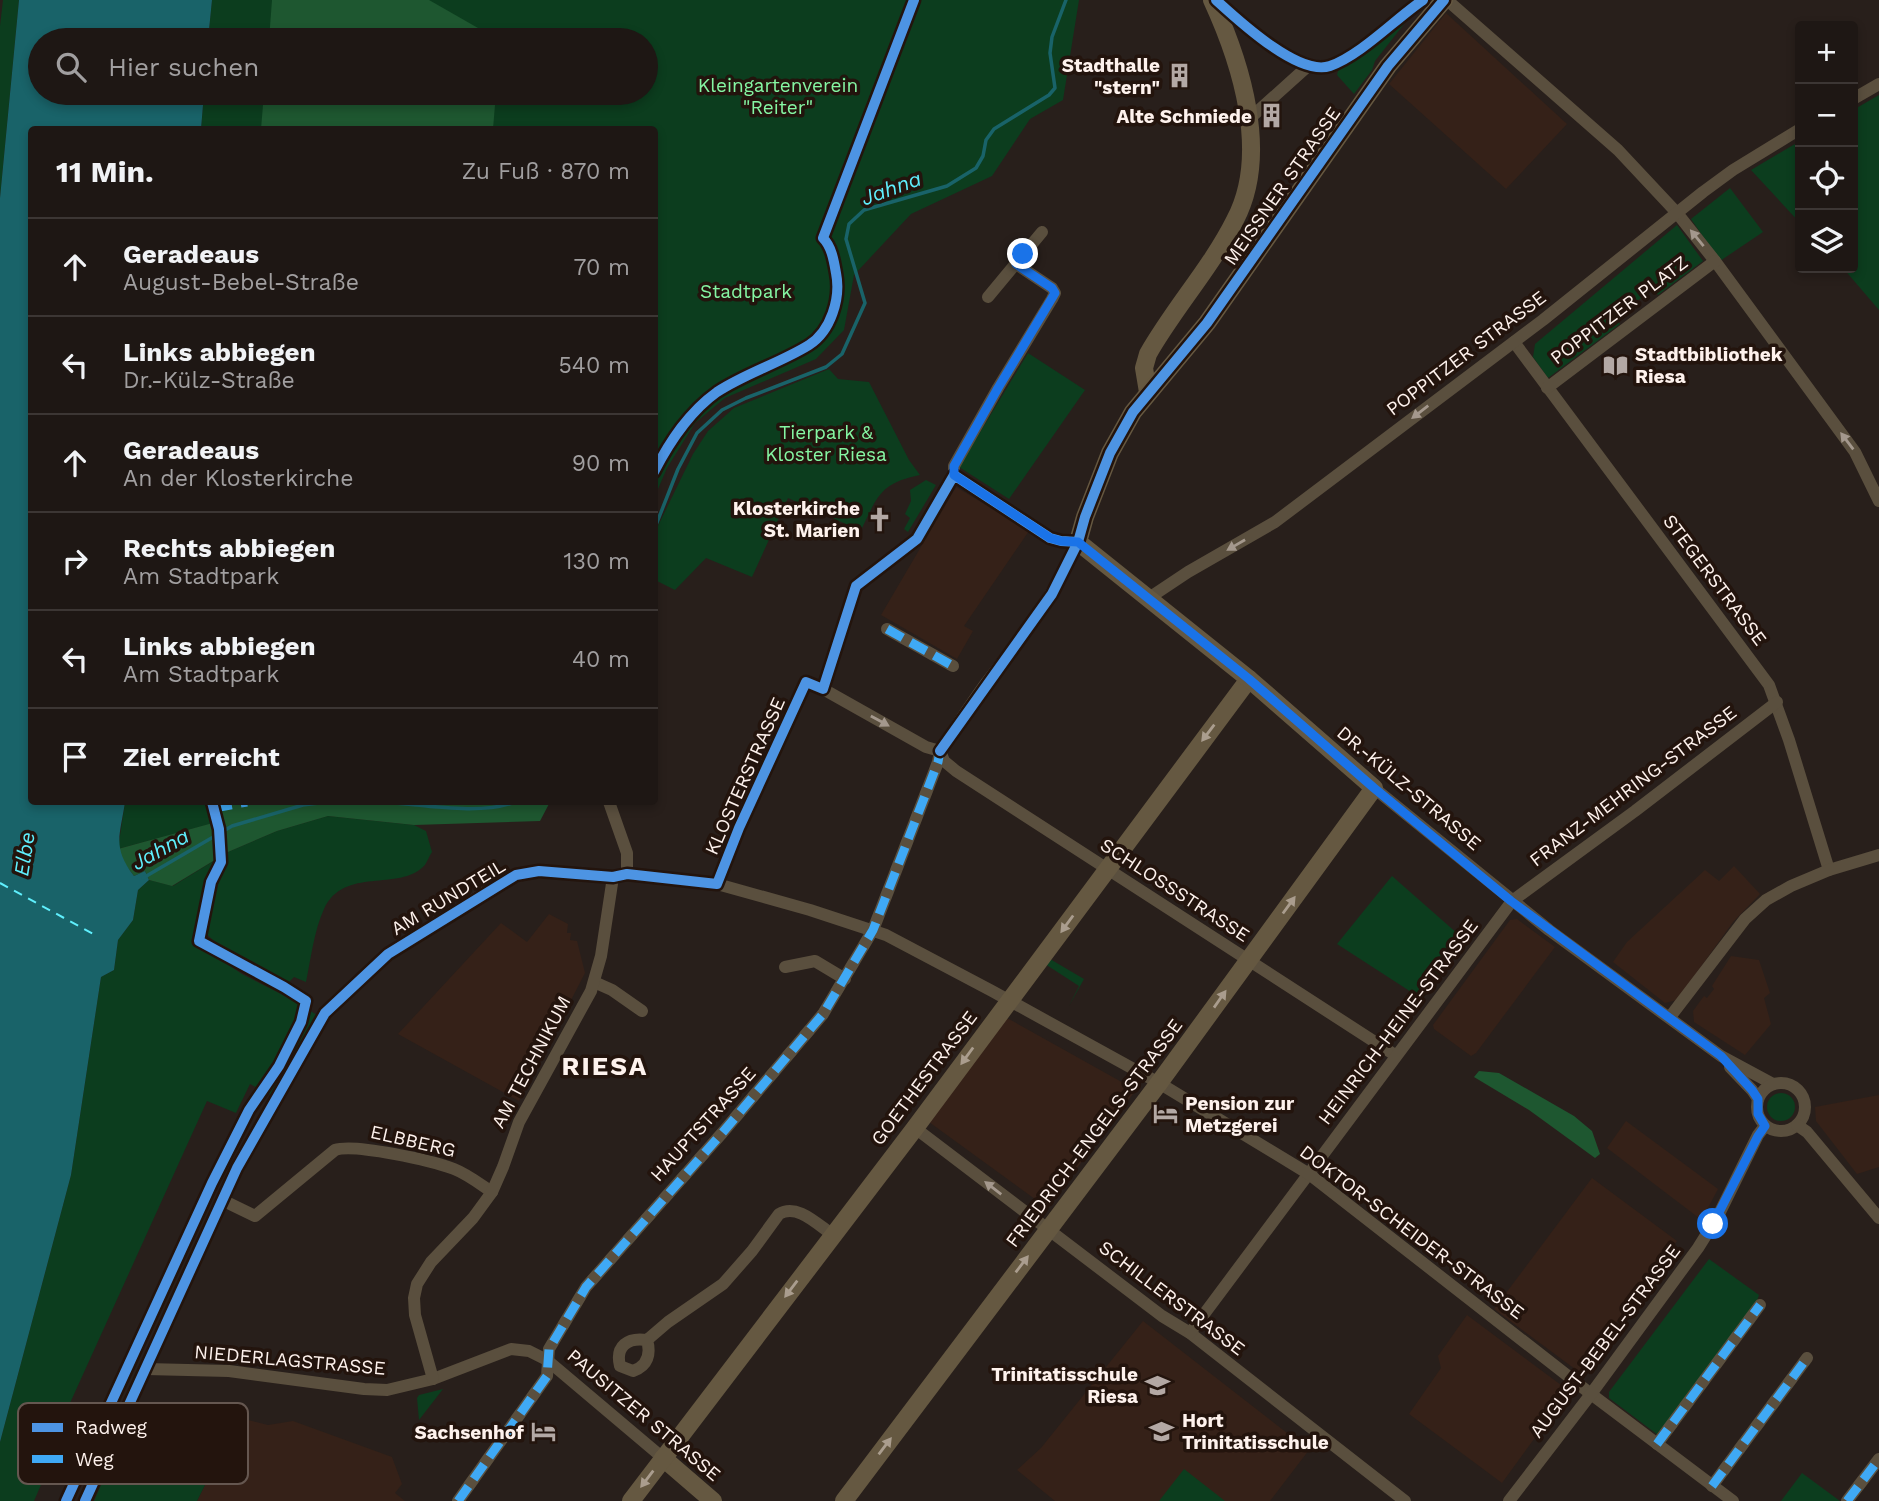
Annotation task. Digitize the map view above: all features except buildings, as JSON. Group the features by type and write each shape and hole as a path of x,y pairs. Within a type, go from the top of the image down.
{"main road":[{"path":"1148,392 1144,369 1148,354 1225,237 1241,208 1250,179 1248,120 1241,76 1214,0"},
{"name":"MEISSNER STRASSE","path":"1078,542 1110,453 1133,412 1207,323 1388,66 1446,0"},
{"name":"DR.-KÜLZ-STRASSE","path":"1078,542 1249,679 1374,788"},
{"name":"GOETHESTRASSE","path":"631,1501 915,1128 1008,1000 1049,950 1249,679"},
{"name":"FRIEDRICH-ENGELS-STRASSE","path":"845,1501 1159,1083 1374,788"},
{"name":"PAUSITZER STRASSE","path":"663,1458 713,1501"}],"street":[{"path":"1214,0 1269,45 1310,67 1328,67 1345,58 1423,0"},
{"path":"1446,0 1618,150 1677,213 1855,452 1879,501"},
{"path":"1248,120 1310,67"},
{"path":"1858,96 1879,84"},
{"name":"POPPITZER STRASSE","path":"1149,598 1188,572 1275,522 1514,342 1734,170 1795,132"},
{"path":"988,297 1042,232"},
{"name":"POPPITZER PLATZ","path":"1546,388 1715,261"},
{"path":"940,751 926,747 823,689 856,586 917,538 954,475 954,466 1055,293 1052,288 1016,264"},
{"name":"STEGERSTRASSE","path":"1514,342 1761,671 1777,702 1829,870"},
{"path":"954,475 1050,538 1078,542"},
{"name":"HAUPTSTRASSE","path":"458,1501 547,1376 549,1349 586,1287 823,1014 873,930 940,751 1052,594 1078,542"},
{"path":"887,629 953,666"},
{"name":"KLOSTERSTRASSE","path":"717,884 739,828 806,682 823,689"},
{"name":"FRANZ-MEHRING-STRASSE","path":"1511,901 1635,811 1777,702"},
{"name":"SCHLOSSSTRASSE","path":"940,751 944,761 956,771 1395,1055"},
{"name":"DR.-KÜLZ-STRASSE","path":"1374,788 1511,901 1721,1056 1773,1084"},
{"path":"610,805 628,853 627,874"},
{"path":"1670,1017 1745,919 1766,900 1829,870 1879,855"},
{"name":"AM RUNDTEIL","path":"130,1403 244,1156 326,1013 358,980 388,954 516,875 539,871 613,877 627,874 717,884"},
{"path":"613,877 594,982 612,990 642,1011"},
{"name":"DOKTOR-SCHEIDER-STRASSE","path":"717,884 873,930 942,963 1159,1083 1309,1174 1733,1501"},
{"name":"HEINRICH-HEINE-STRASSE","path":"1190,1334 1511,901"},
{"path":"785,967 806,965 815,961 845,979"},
{"name":"AM TECHNIKUM","path":"433,1379 415,1315 417,1284 431,1262 473,1219 492,1192 519,1122 594,982"},
{"name":"DR.-KÜLZ-STRASSE","path":"1721,1056 1758,1099"},
{"path":"1787,1083 1803,1097 1805,1112 1797,1125 1781,1131 1765,1126 1758,1114 1758,1099 1766,1088 1773,1084 1787,1083"},
{"path":"1797,1125 1807,1132 1879,1218"},
{"name":"AUGUST-BEBEL-STRASSE","path":"1509,1501 1698,1248 1718,1216 1765,1126"},
{"name":"SCHILLERSTRASSE","path":"915,1128 1162,1316 1190,1334 1405,1501"},
{"name":"ELBBERG","path":"222,1200 256,1216 335,1150 343,1147 392,1154 454,1169 492,1192"},
{"path":"647,1340 723,1284 785,1210 792,1209 832,1235"},
{"path":"1657,1444 1760,1305"},
{"name":"NIEDERLAGSTRASSE","path":"146,1369 229,1370 376,1391 433,1379 511,1349 530,1351 547,1360"},
{"path":"1712,1486 1807,1358"},
{"name":"PAUSITZER STRASSE","path":"547,1360 663,1458"},
{"path":"1847,1501 1879,1459"},
{"name":"AM RUNDTEIL","path":"85,1501 93,1484"}],"shaded area":[{"path":"1446,13 1567,124 1506,189 1389,84"},
{"path":"956,487 1029,531 964,626 973,631 957,659 881,615"},
{"path":"1734,866 1760,894 1733,922 1677,1000 1665,1003 1613,962 1627,942 1705,870 1719,881"},
{"path":"549,914 568,924 567,933 571,933 570,940 577,941 585,973 519,1101 398,1034 501,923 527,942"},
{"path":"1517,919 1555,947 1476,1053 1471,1056 1434,1029 1433,1025 1510,920"},
{"path":"1731,956 1759,960 1770,993 1764,998 1771,1024 1745,1055 1694,1022 1693,1011 1704,996 1707,998 1714,989 1712,986"},
{"path":"1004,1019 1009,1019 1136,1090 1049,1205 1043,1205 929,1122"},
{"path":"1879,1095 1879,1167 1857,1174 1816,1121 1815,1107"},
{"path":"1626,1121 1718,1189 1699,1218 1607,1148"},
{"path":"1592,1178 1677,1241 1579,1372 1494,1309"},
{"path":"1467,1315 1561,1385 1563,1399 1502,1483 1409,1414 1441,1368 1438,1356"},
{"name":"Trinitatisschule Riesa","path":"1143,1321 1309,1450 1270,1501 1055,1501 1017,1470 1041,1448"},
{"path":"248,1420 268,1425 293,1421 392,1457 402,1484 395,1493 405,1501 197,1501 206,1484 248,1484"}],"green space":[{"path":"3,0 19,0 0,198 0,26"},
{"path":"212,0 1079,0 1063,100 1030,119 992,176 911,214 854,275 844,330 816,359 725,398 695,423 667,468 658,489 658,126 201,126 203,105 658,105 658,28 209,28"},
{"path":"272,0 429,0 478,28 270,28"},
{"path":"1408,19 1375,61 1372,70 1354,94 1337,75 1338,71"},
{"path":"1879,95 1879,310 1847,273 1858,273 1858,107"},
{"path":"263,105 495,105 493,126 261,126"},
{"path":"1795,144 1795,218 1751,170"},
{"path":"1730,188 1763,232 1720,261 1691,219"},
{"path":"1677,225 1703,261 1658,295 1653,289 1616,317 1620,324 1548,378 1533,357 1535,344"},
{"path":"1028,353 1085,390 1009,499 959,467"},
{"name":"Tierpark & Kloster Riesa","path":"829,369 838,379 869,382 909,460 920,475 897,482 882,492 862,528 848,525 788,498 752,577 706,558 675,590 658,582 658,526 693,454 708,431 734,408"},
{"path":"926,480 936,485 908,532 904,529 910,518 905,514 911,501 910,490"},
{"path":"125,805 271,805 221,821 118,849"},
{"path":"217,805 548,805 540,821 414,825 328,816 277,831 228,852 172,886 149,880 145,871 134,876 122,860 118,849 220,821"},
{"path":"328,816 414,825 426,831 432,852 424,866 413,874 358,883 333,896 324,909 318,926 306,982 294,977 286,985 219,945 205,933 202,947 242,974 317,1015 271,1095 250,1084 236,1113 207,1101 70,1403 18,1403 18,1484 41,1484 34,1501 0,1501 0,1442 71,1175 101,977 114,970 118,940 133,920 138,890 149,880 173,886 228,852 277,831"},
{"path":"1392,876 1467,942 1422,999 1337,944"},
{"path":"1050,959 1084,979 1069,1006 1079,986 1045,964"},
{"path":"1479,1071 1499,1073 1574,1116 1592,1131 1600,1154 1595,1158 1529,1110 1474,1077"},
{"path":"1781,1093 1791,1097 1795,1107 1791,1117 1781,1121 1771,1117 1767,1107 1771,1097"},
{"path":"1709,1259 1759,1295 1755,1307 1658,1435 1609,1398 1609,1392"},
{"path":"443,1389 419,1420 419,1395"},
{"path":"1184,1469 1225,1501 1159,1501"},
{"path":"1802,1473 1840,1501 1781,1501"},
{"path":"101,1484 206,1484 197,1501 94,1501"}],"water":[{"name":"Elbe","path":"19,0 212,0 209,28 28,28 28,105 203,105 201,126 28,126 28,805 125,805 120,849 134,876 145,871 149,880 138,890 133,920 118,940 114,970 101,977 71,1175 0,1442 0,198"}],"waterway":[{"name":"Jahna","path":"658,520 678,469 697,433 722,410 826,367 842,354 865,303 846,239 849,224 864,210 947,186 976,168 983,156 986,140 994,129 1049,95 1055,88 1050,53 1052,37 1066,0"},
{"name":"Jahna","path":"143,878 232,826 303,805"},
{"name":"Jahna","path":"415,805 467,809 504,805"}],"ferry route":[{"path":"0,883 97,936"}],"marked path":[{"path":"887,629 953,666"},
{"path":"458,1501 547,1376 549,1349 586,1287 823,1014 873,930 940,751"},
{"path":"214,808 230,805"},
{"path":"1657,1444 1760,1305"},
{"path":"1712,1486 1807,1358"},
{"path":"1847,1501 1879,1459"}],"cycle path":[{"path":"658,465 681,428 707,400 728,385 809,345 829,323 837,283 832,255 823,238 914,0"},
{"path":"1216,0 1270,45 1302,63 1317,67 1330,66 1354,54 1423,0"},
{"path":"940,751 1052,594 1078,542 1110,453 1133,412 1207,323 1388,66 1444,0"},
{"path":"130,1403 237,1168 325,1013 388,954 516,875 539,871 613,877 627,874 717,884 739,828 806,682 823,689 856,586 917,539 954,475 1050,538 1078,542"},
{"path":"111,1403 212,1183 249,1110 279,1066 301,1022 306,1001 199,941 211,882 221,862 219,829 213,805"},
{"path":"66,1501 74,1484"},
{"path":"85,1501 93,1484"}],"place":[{"name":"Stadthalle \"stern\"","path":"1180,76"},
{"name":"Alte Schmiede","path":"1272,116"},
{"name":"Stadtbibliothek Riesa","path":"1615,365"},
{"name":"Klosterkirche St. Marien","path":"880,519"},
{"name":"Pension zur Metzgerei","path":"1165,1114"},
{"name":"Trinitatisschule Riesa","path":"1158,1385"},
{"name":"Hort Trinitatisschule","path":"1162,1431"},
{"name":"Sachsenhof","path":"544,1432"}],"district":[{"name":"RIESA","path":"605,1066"}],"route":[{"path":"1023,254 1016,264 1052,288 1055,293 954,466 954,475 1050,538 1078,542 1249,679 1374,788 1511,901 1721,1056 1758,1099 1758,1114 1765,1126 1713,1224"}],"park label":[{"name":"Kleingartenverein \"Reiter\"","path":"778,96"},
{"name":"Stadtpark","path":"746,291"}]}
